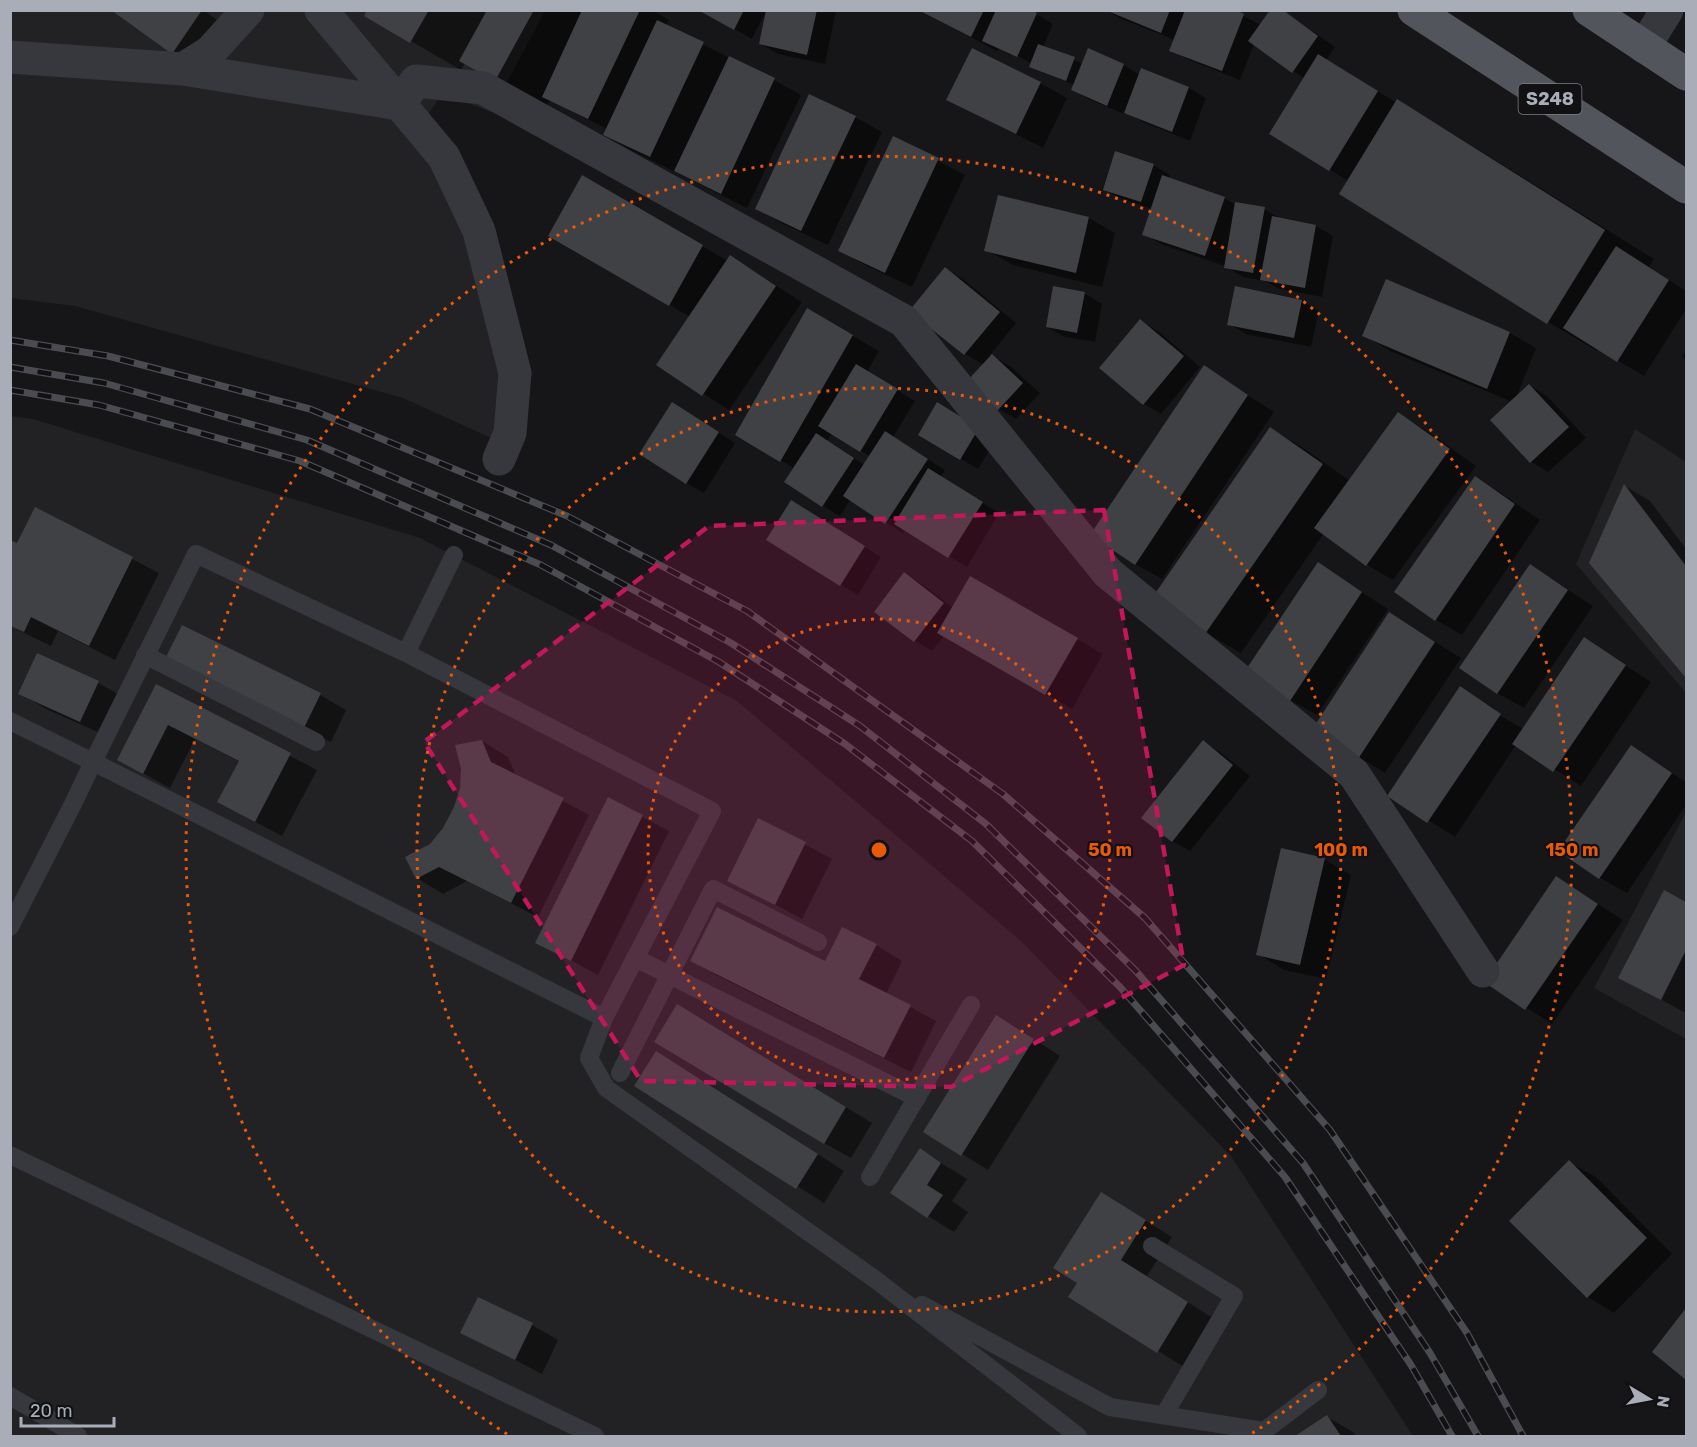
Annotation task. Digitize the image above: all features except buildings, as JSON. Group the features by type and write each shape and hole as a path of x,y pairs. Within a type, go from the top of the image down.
{"main road":[{"name":"S248","path":"1414,10 1686,187"},
{"path":"1589,10 1686,74"}],"street":[{"path":"183,69 210,52 248,10"},
{"path":"321,10 444,157 479,231 515,373 510,433 499,459"},
{"path":"1644,47 1667,10"},
{"path":"10,57 183,69 399,104"},
{"path":"399,104 416,81 483,88 904,321 1108,573 1354,774 1483,971"}],"lane":[{"path":"10,927 196,554 406,653 712,811 604,1018 589,1058 606,1088 876,1280 1078,1437"},
{"path":"406,653 454,555"},
{"path":"145,655 316,742"},
{"path":"10,721 604,1018"},
{"path":"620,1072 713,889 818,942"},
{"path":"635,958 916,1098"},
{"path":"870,1177 971,1005"},
{"path":"10,1155 595,1437"},
{"path":"1152,1246 1234,1296 1164,1415"},
{"path":"876,1280 1110,1407 1264,1431 1318,1390"},
{"path":"10,1396 78,1437"}],"highlighted area":[{"path":"1104,510 1184,965 951,1087 641,1081 424,742 709,526"}],"shaded area":[{"path":"11,11 545,11 491,112 442,93 426,118 493,222 532,374 518,450 403,398 75,306 11,298"},
{"path":"10,416 33,419 420,538 737,701 1022,942 1231,1156 1413,1436 11,1436"},
{"path":"1635,429 1686,462 1686,693 1576,564"},
{"path":"1686,812 1686,1039 1594,988"}],"railway":[{"path":"10,340 108,356 310,409 567,516 747,611 1003,794 1145,918 1330,1130 1467,1333 1523,1436"},
{"path":"10,367 104,383 307,440 551,545 731,643 860,726 986,824 1136,971 1303,1163 1430,1353 1478,1436"},
{"path":"10,390 99,405 300,461 541,565 719,662 845,744 972,841 1120,987 1285,1177 1411,1365 1452,1436"}]}
